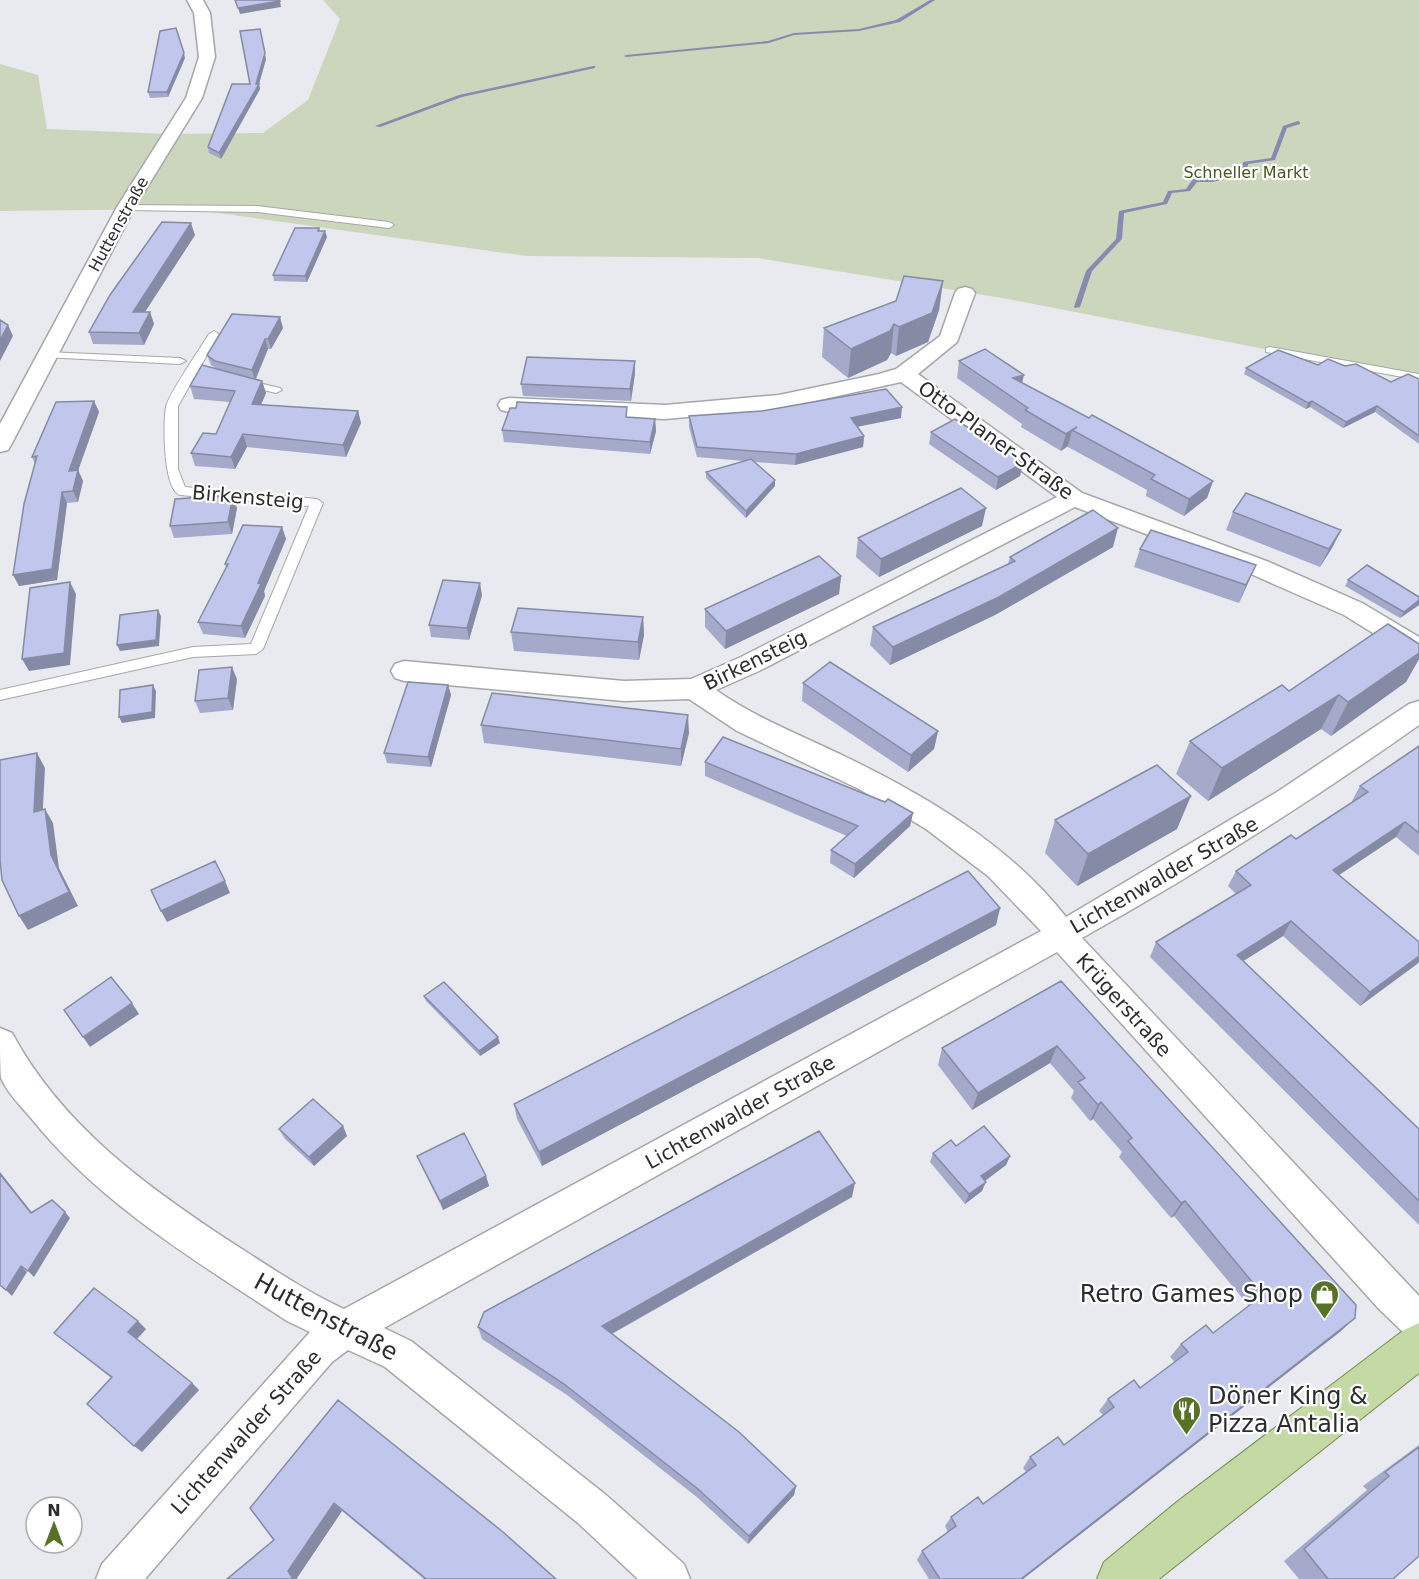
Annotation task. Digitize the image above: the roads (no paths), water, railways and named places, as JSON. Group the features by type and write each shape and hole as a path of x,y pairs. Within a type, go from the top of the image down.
{"main road":[{"path":"1121,1579 1195,1518 1419,1345"}],"street":[{"name":"Huttenstraße","path":"0,445 126,207 194,98 207,57 202,13 195,0"},
{"path":"509,405 665,412 779,402 904,374 930,356 950,338 965,293"},
{"name":"Otto-Planer-Straße","path":"904,374 1074,498 1260,568 1322,595 1353,609 1419,650"},
{"name":"Birkensteig","path":"404,671 624,691 694,689 750,664 1074,498"},
{"name":"Krügerstraße","path":"694,689 746,723 833,763 902,799 932,818 1005,874 1392,1296 1419,1322"},
{"name":"Lichtenwalder Straße","path":"117,1579 319,1349 347,1328 1063,935 1228,840 1350,761 1419,711"},
{"name":"Huttenstraße","path":"0,1043 18,1077 59,1127 92,1160 152,1211 300,1308 347,1328 398,1354 592,1509 669,1579"}],"lane":[{"path":"126,207 256,210 389,225"},
{"name":"Birkensteig","path":"0,695 193,652 256,649 317,503 180,491 172,469 172,406 199,368 214,334"},
{"path":"1270,350 1419,377"},
{"path":"47,355 180,361"},
{"path":"234,380 276,390"}],"waterway":[{"path":"626,56 769,42 794,34 859,30 898,21 933,0"},
{"path":"378,126 461,96 593,67"},
{"path":"1077,307 1089,271 1119,239 1121,212 1165,203 1170,192 1188,190 1195,180 1212,180 1245,173 1245,163 1273,159 1285,127 1298,123"}],"place":[{"name":"Retro Games Shop","path":"1324,1320"},
{"name":"Döner King & Pizza Antalia","path":"1187,1436"}],"park label":[{"name":"Schneller Markt","path":"1246,172"}]}
